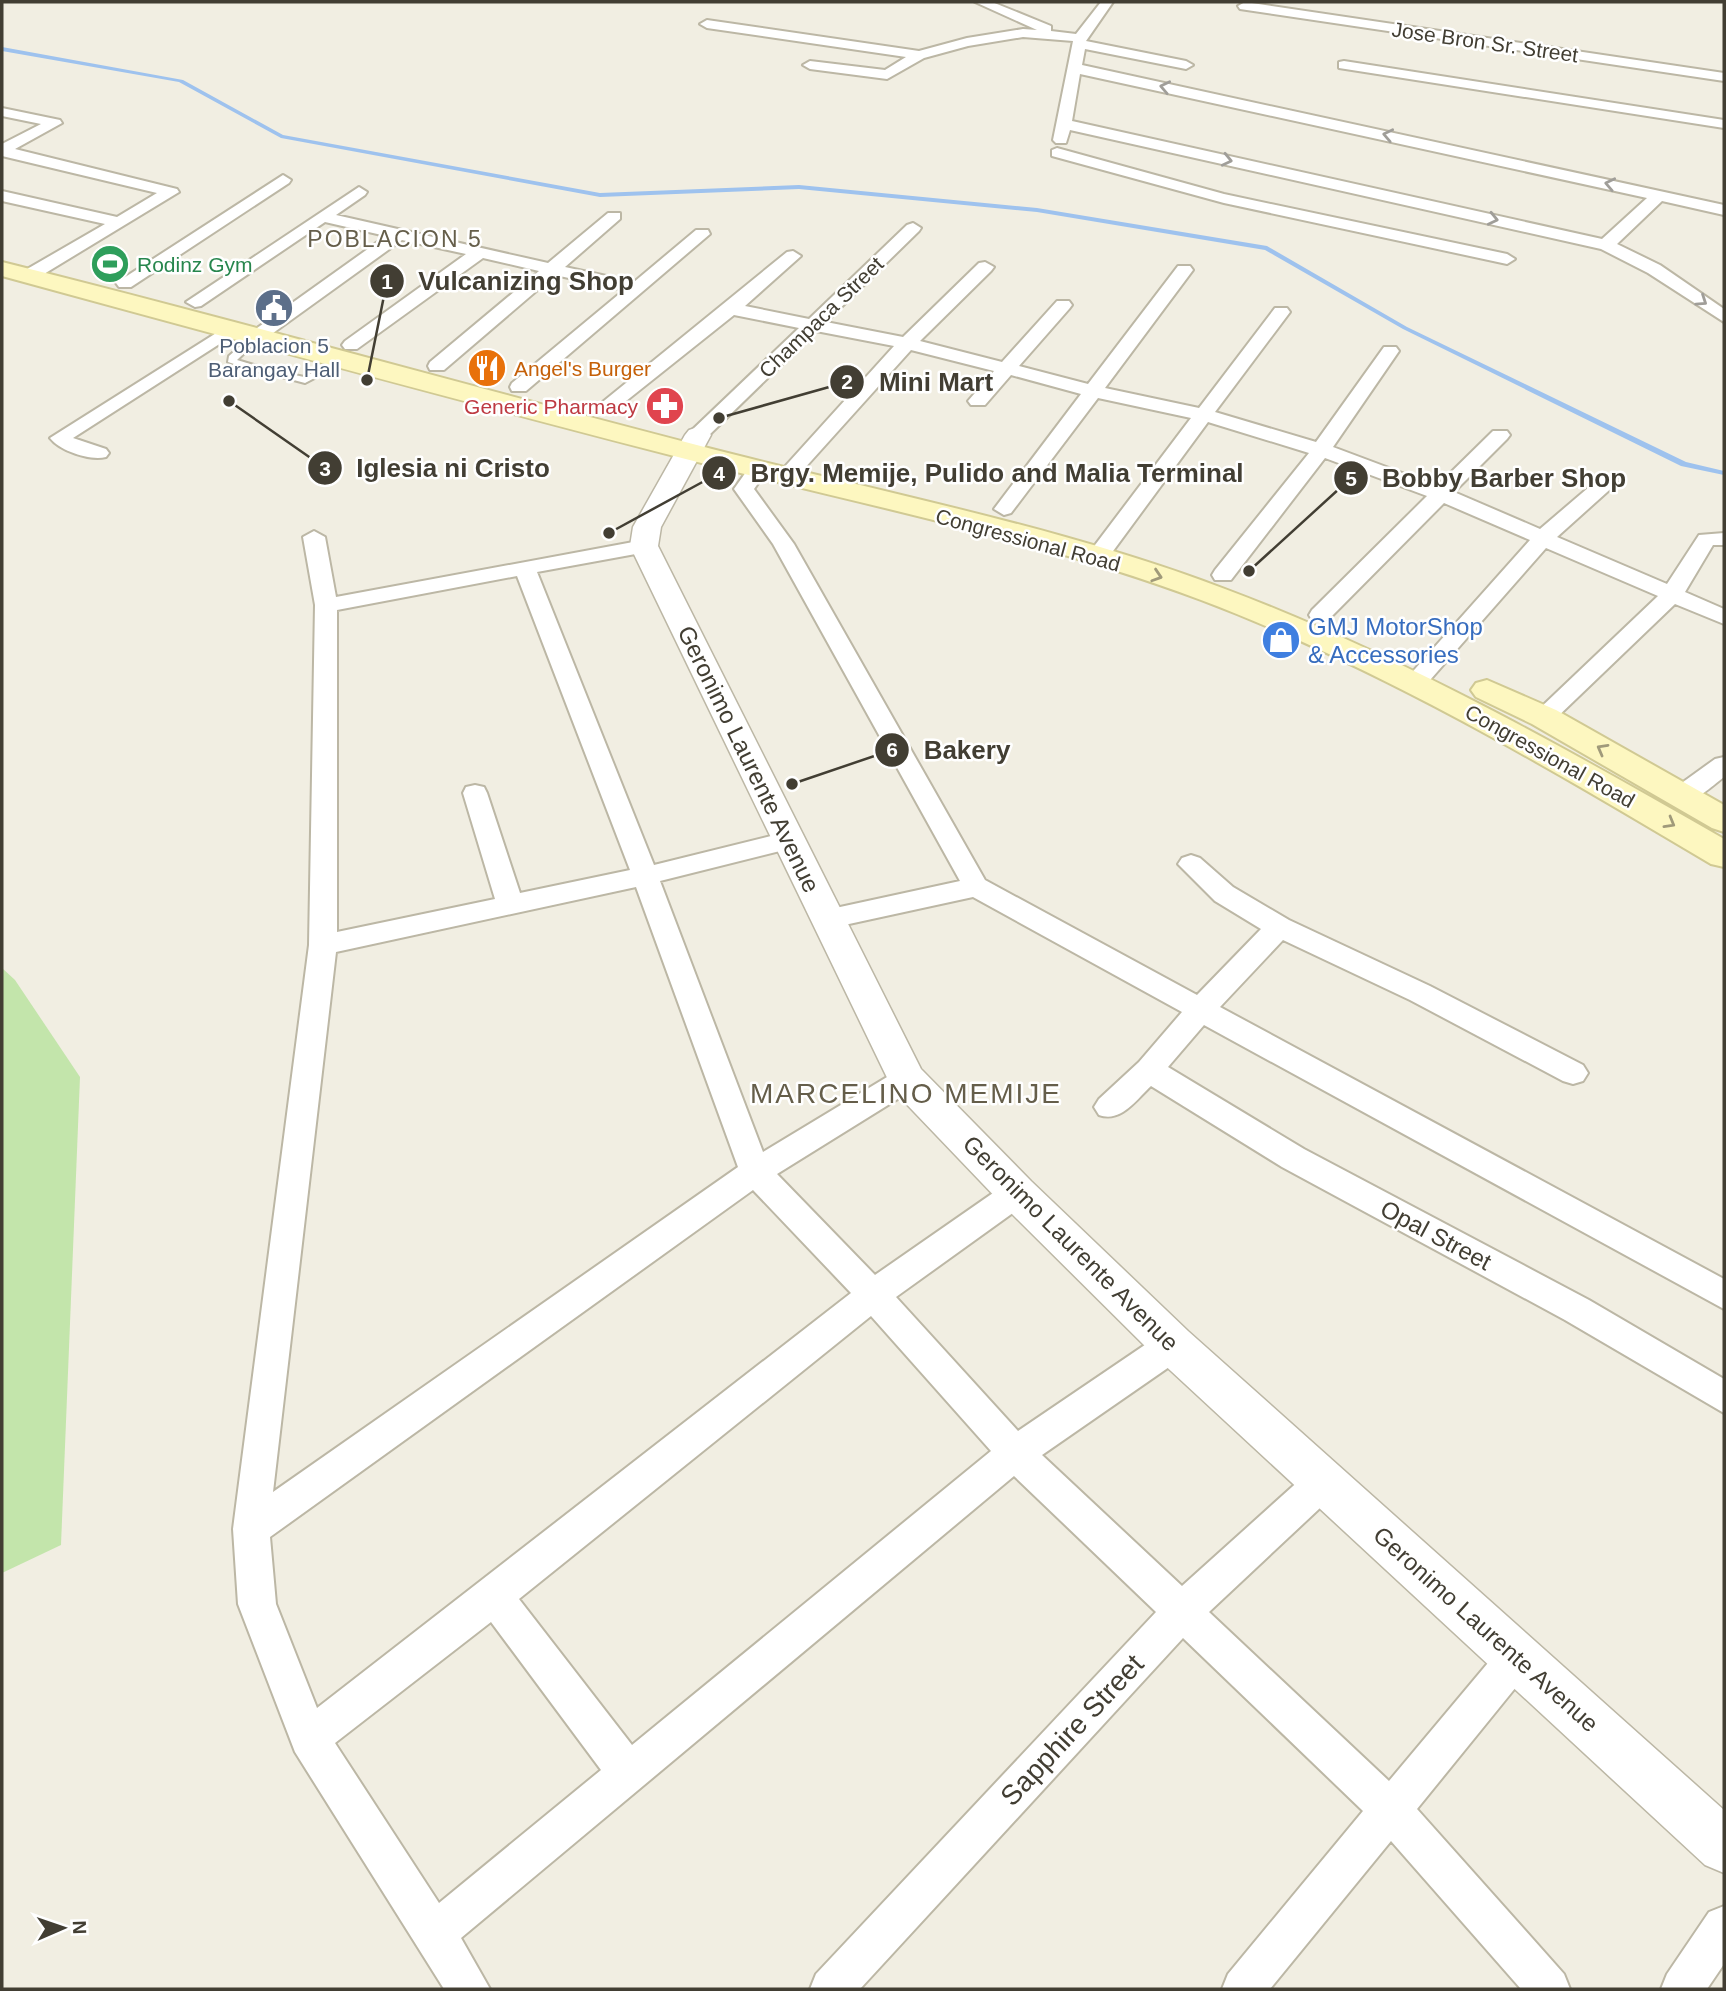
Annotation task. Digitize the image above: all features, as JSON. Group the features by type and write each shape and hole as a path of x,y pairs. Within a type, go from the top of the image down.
{"main road":[{"name":"Congressional Road","path":"2,250 27,269 253,330 1104,548 1223,575 1320,615 1424,674 1520,736 1724,855"},
{"name":"Congressional Road","path":"27,269 125,283 195,302 253,330"},
{"name":"Congressional Road","path":"347,353 438,366 604,409 758,469 795,468 1004,509 1304,631 1544,718 1724,820"}],"street":[{"path":"981,2 1062,36 1186,65"},
{"path":"1107,3 1080,41 1065,124 1054,161 1121,173 1260,207 1507,259"},
{"name":"Jose Bron Sr. Street","path":"1245,6 1724,77"},
{"path":"707,24 919,55"},
{"path":"810,65 887,75 919,55 967,41 1018,33 1062,36"},
{"path":"1344,65 1724,124"},
{"path":"1074,68 1724,209"},
{"path":"2,112 55,123 2,151"},
{"path":"1065,124 1606,245 1654,269 1724,317"},
{"path":"2,151 171,192 27,269"},
{"path":"125,283 284,180"},
{"path":"195,302 359,192"},
{"path":"1606,245 1660,194"},
{"path":"2,196 119,222"},
{"path":"438,366 614,216"},
{"path":"323,217 637,288"},
{"name":"Champaca Street","path":"694,443 913,228"},
{"path":"519,387 702,234"},
{"path":"99,453 68,444 60,438 253,330 398,235"},
{"path":"347,353 478,254"},
{"path":"604,409 731,309 793,256"},
{"path":"795,468 906,343 985,267"},
{"path":"1004,509 1184,270"},
{"path":"978,401 1063,305"},
{"path":"731,309 906,343 1093,391 1204,415 1321,450 1443,495 1724,617"},
{"path":"1104,548 1281,312"},
{"path":"1223,575 1321,450 1390,351"},
{"path":"1320,615 1443,495 1500,435"},
{"path":"326,605 643,546 647,527 694,443"},
{"path":"758,469 744,489 783,544 976,887 1199,1011 1724,1294"},
{"path":"1424,674 1544,537 1609,480"},
{"path":"314,537 326,605 323,945 251,1529 257,1604 309,1738 469,1989"},
{"path":"1544,718 1672,596 1706,539 1724,539"},
{"name":"Geronimo Laurente Avenue","path":"643,546 791,840 826,919 907,1079 1017,1193 1173,1345 1724,1846"},
{"path":"525,568 645,876 755,1172 873,1295 1015,1453 1392,1811 1549,1989"},
{"path":"1681,796 1724,765"},
{"path":"475,793 510,905"},
{"path":"323,945 645,876 791,840"},
{"path":"1191,864 1224,894 1279,926 1420,993 1573,1073"},
{"path":"826,919 976,887"},
{"path":"1109,1107 1149,1070 1199,1011 1279,926"},
{"name":"Opal Street","path":"1149,1070 1293,1158 1577,1310 1724,1397"},
{"path":"251,1529 755,1172 907,1079"},
{"path":"309,1738 494,1596 873,1295 1017,1193"},
{"path":"434,1934 1015,1453 1173,1345"},
{"name":"Sapphire Street","path":"831,1989 1181,1612 1324,1481"},
{"path":"494,1596 629,1774"},
{"path":"1243,1989 1516,1658"},
{"path":"1682,1989 1724,1927"}],"lane":[{"path":"253,330 232,358 233,362 261,370"},
{"path":"276,374 305,380 347,353"}],"green space":[{"path":"2,968 15,980 80,1077 61,1545 2,1573"}],"waterway":[{"path":"2,49 181,81 281,136 600,195 799,187 1037,210 1267,248 1405,328 1684,464 1724,473"}],"place":[{"name":"Rodinz Gym","path":"110,264"},
{"name":"Poblacion 5 Barangay Hall","path":"274,308"},
{"name":"Angel's Burger","path":"487,368"},
{"name":"Vulcanizing Shop","path":"367,380"},
{"name":"Iglesia ni Cristo","path":"229,401"},
{"name":"Generic Pharmacy","path":"665,406"},
{"name":"Mini Mart","path":"719,418"},
{"name":"Brgy. Memije, Pulido and Malia Terminal","path":"609,533"},
{"name":"Bobby Barber Shop","path":"1249,571"},
{"name":"GMJ MotorShop & Accessories","path":"1281,640"},
{"name":"Bakery","path":"792,784"}],"district":[{"name":"POBLACION 5","path":"395,239"},
{"name":"MARCELINO MEMIJE","path":"906,1093"}]}
